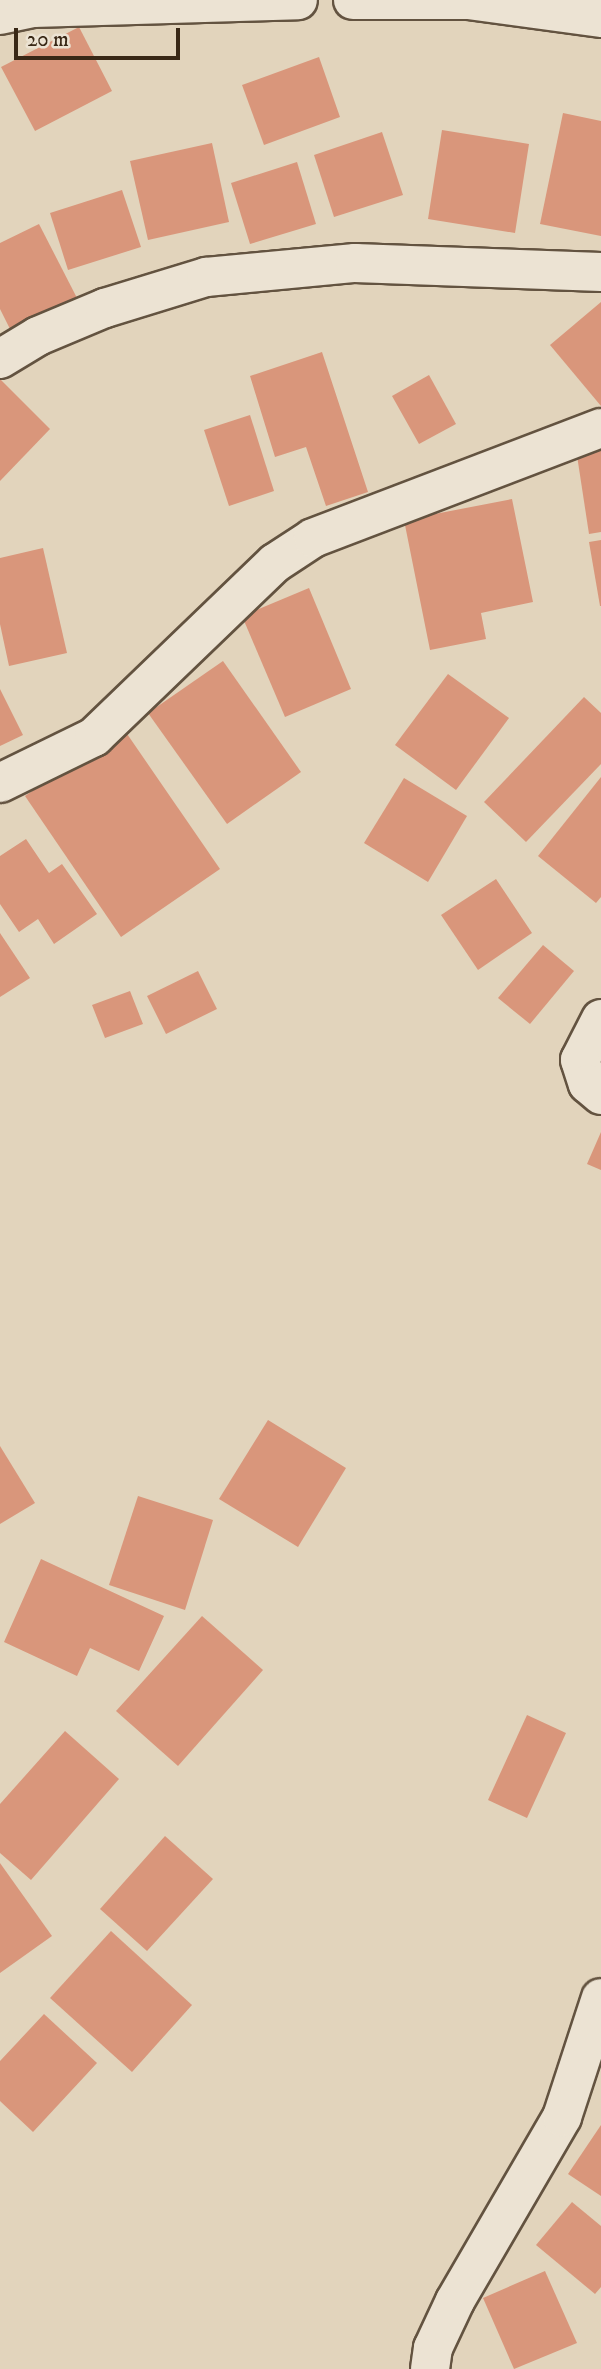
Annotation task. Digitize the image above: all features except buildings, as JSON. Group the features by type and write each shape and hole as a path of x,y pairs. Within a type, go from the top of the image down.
{"street":[{"path":"0,15 33,8 298,0"},
{"path":"354,0 468,0 601,18"},
{"path":"0,359 38,336 105,308 206,277 355,263 601,272"},
{"path":"0,783 94,737 275,563 313,538 601,428"},
{"path":"601,1019 580,1060 588,1084 601,1095"},
{"path":"430,2369 433,2348 455,2301 562,2117 601,1998"}]}
